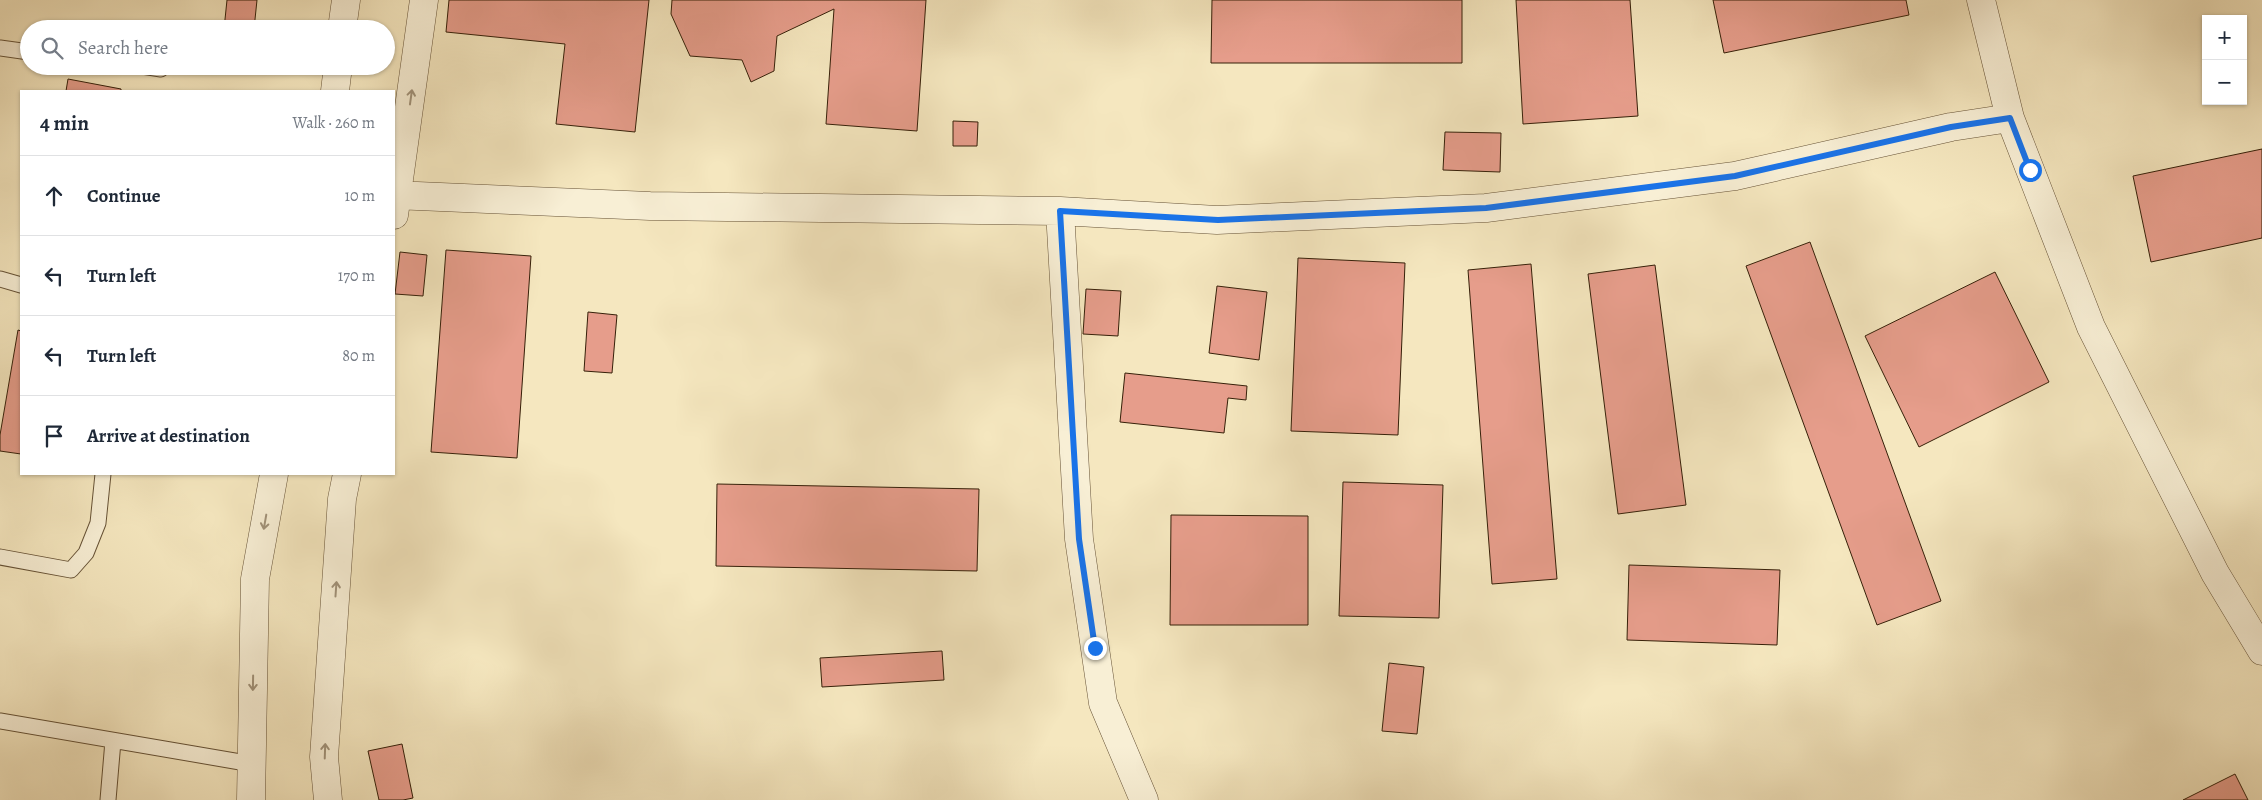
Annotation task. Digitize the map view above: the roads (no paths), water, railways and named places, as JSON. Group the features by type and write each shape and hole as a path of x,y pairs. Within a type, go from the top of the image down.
{"street":[{"path":"343,20 346,0"},
{"path":"424,0 395,201 1060,211 1218,220 1486,208 1735,176 1951,127 2010,118"},
{"path":"1981,0 2010,118 2092,327 2216,573 2262,651"},
{"path":"335,90 337,75"},
{"path":"1060,211 1079,539 1103,703 1144,800"},
{"path":"251,800 255,579 274,475"},
{"path":"328,800 324,757 342,499 347,475"}],"lane":[{"path":"0,48 20,51"},
{"path":"0,279 20,285"},
{"path":"0,557 70,570 86,553 98,523 103,475"},
{"path":"0,721 252,764"},
{"path":"108,800 113,741"}]}
